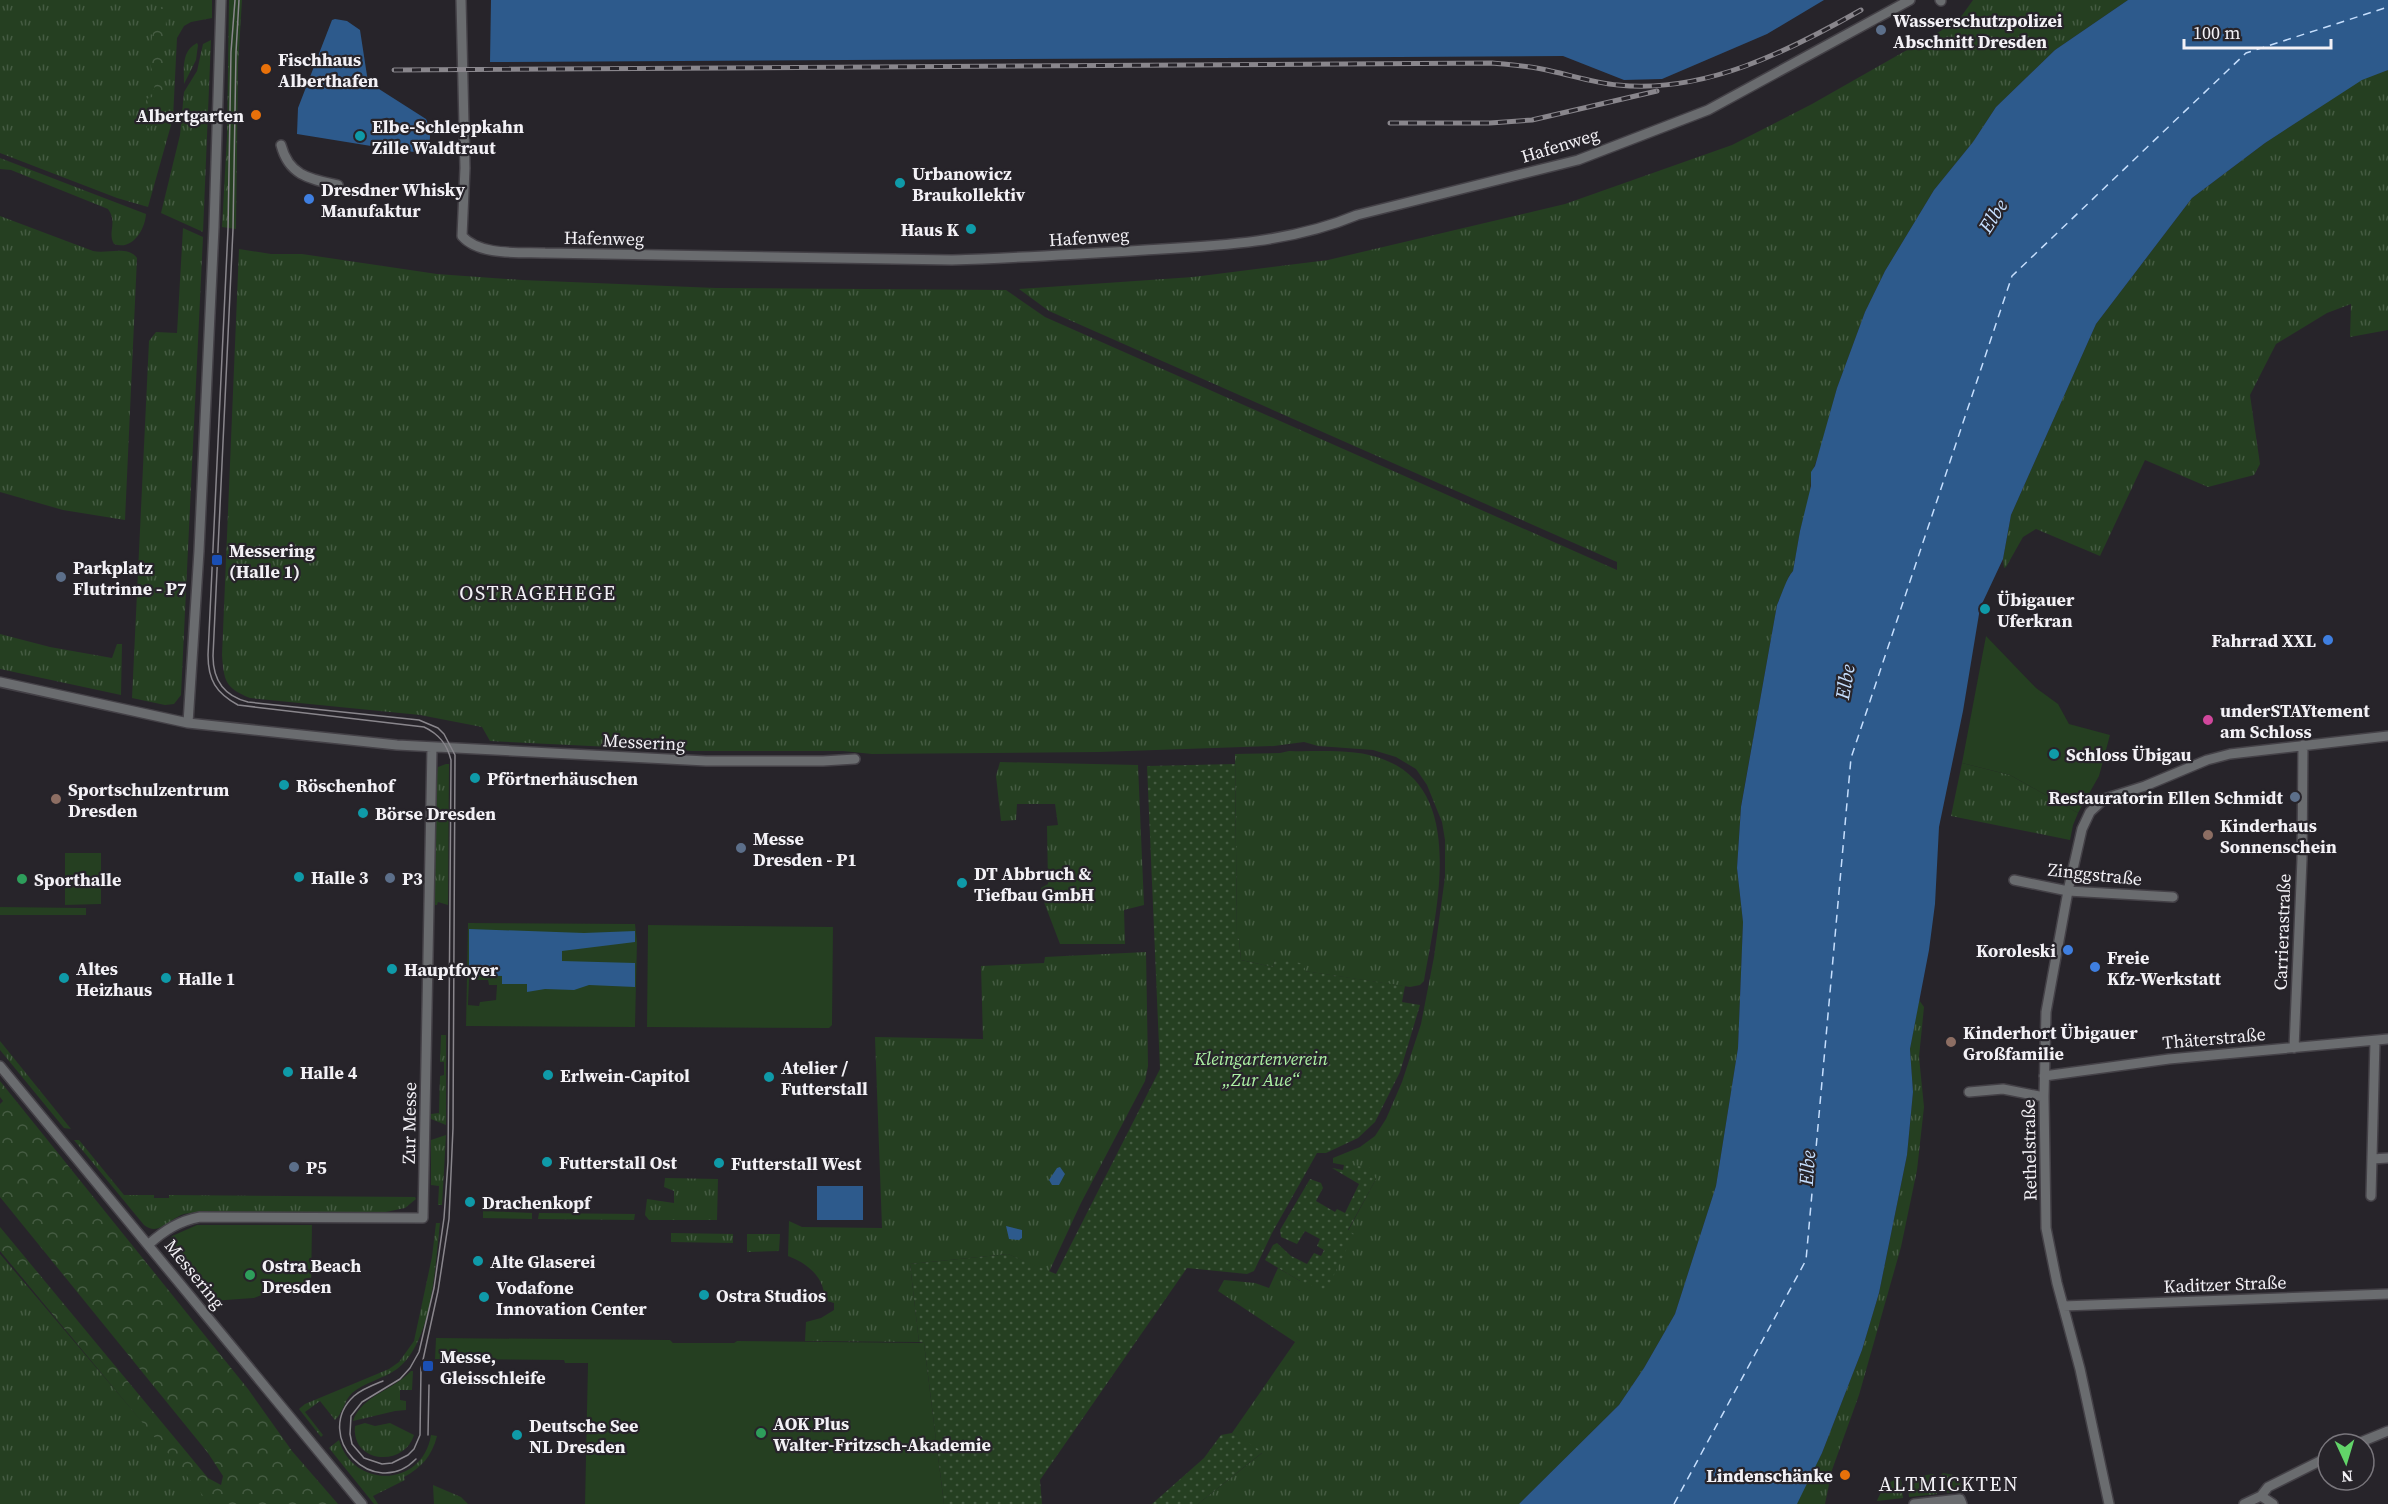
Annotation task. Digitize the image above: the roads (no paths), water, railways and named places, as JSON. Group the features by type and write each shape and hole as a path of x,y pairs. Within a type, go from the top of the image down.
{"street":[{"path":"0,682 188,723 214,226 220,0"},
{"name":"Hafenweg","path":"461,0 465,168 462,236 469,244 498,250 545,253 952,260 1195,247 1292,236 1330,226 1357,215 1578,160 1708,110 1910,0"},
{"path":"281,145 284,157 293,169 310,179 338,185"},
{"name":"Messering","path":"188,723 432,747 706,761 855,759"},
{"path":"2303,745 2388,736"},
{"name":"Rethelstraße","path":"2109,1504 2046,1228 2044,1076 2046,1011 2082,829 2090,812 2104,800 2207,760 2230,754 2303,745"},
{"name":"Carrierastraße","path":"2294,1048 2301,880 2303,745"},
{"name":"Zur Messe","path":"149,1244 184,1220 200,1217 423,1218 432,747"},
{"name":"Zinggstraße","path":"2014,880 2068,891 2174,897"},
{"name":"Thäterstraße","path":"2044,1076 2154,1060 2388,1039"},
{"path":"2371,1196 2375,1041"},
{"name":"Messering","path":"0,1066 362,1504"},
{"path":"1969,1092 2003,1089 2044,1096"},
{"path":"2372,1159 2388,1158"},
{"name":"Kaditzer Straße","path":"2063,1306 2388,1294"},
{"path":"2244,1504 2261,1496 2268,1487 2316,1463"},
{"path":"2261,1496 2274,1504"},
{"path":"1914,1504 1960,1499 1962,1504"}],"water":[{"path":"491,0 1824,0 1767,34 1662,79 1624,80 1563,56 490,62"},
{"name":"Elbe","path":"2128,0 2388,0 2388,70 2362,80 2265,143 2192,198 2096,324 2011,515 2003,559 1980,608 1963,711 1939,827 1935,904 1929,950 1910,1049 1913,1092 1907,1155 1879,1293 1862,1350 1822,1453 1797,1504 1519,1504 1619,1405 1644,1368 1675,1314 1716,1186 1738,1048 1743,922 1737,868 1741,807 1777,605 1793,571 1811,486 1811,472 1815,466 1837,388 1865,312 1885,271 1934,190 1973,142 1996,107 2055,50"},
{"path":"332,20 347,21 360,30 368,82 426,119 430,141 426,149 418,152 402,151 297,134 298,108"},
{"path":"469,929 584,933 635,931 635,942 562,951 562,961 635,963 635,987 589,985 574,990 545,989 527,992 527,984 502,984 502,976 469,975"},
{"path":"1060,1167 1065,1174 1059,1185 1052,1185 1049,1180"},
{"path":"817,1186 863,1186 863,1220 817,1220"},
{"path":"1006,1226 1022,1230 1022,1238 1009,1239"}],"tram line":[{"path":"235,0 231,52 228,229 208,655 210,672 215,685 224,696 238,705 424,727 442,740 451,760 448,1162 444,1218 434,1288 419,1352 410,1368 400,1379 362,1402 351,1416 352,1444 364,1458 382,1464 392,1463 408,1455 414,1449 420,1435 421,1369 438,1291 449,1219 453,1128 455,755 444,734 438,728 419,720 248,702 226,691 215,672 213,656 233,229 239,0"},
{"path":"383,1381 354,1396 343,1412 340,1429 344,1445 353,1459 367,1469 383,1473 400,1470 416,1459"},
{"path":"428,1435 429,1385"}],"railway":[{"path":"394,70 1492,63 1537,68 1609,84 1650,86 1682,83 1745,66 1805,40 1861,10"},
{"path":"1390,123 1490,123 1532,120 1657,91"}],"place":[{"name":"Wasserschutzpolizei Abschnitt Dresden","path":"1881,30"},
{"name":"Fischhaus Alberthafen","path":"266,69"},
{"name":"Albertgarten","path":"256,115"},
{"name":"Elbe-Schleppkahn Zille Waldtraut","path":"360,136"},
{"name":"Urbanowicz Braukollektiv","path":"900,183"},
{"name":"Dresdner Whisky Manufaktur","path":"309,199"},
{"name":"Haus K","path":"971,229"},
{"name":"Messering (Halle 1)","path":"217,560"},
{"name":"Parkplatz Flutrinne - P7","path":"61,577"},
{"name":"Übigauer Uferkran","path":"1985,609"},
{"name":"Fahrrad XXL","path":"2328,640"},
{"name":"underSTAYtement am Schloss","path":"2208,720"},
{"name":"Schloss Übigau","path":"2054,754"},
{"name":"Pförtnerhäuschen","path":"475,778"},
{"name":"Röschenhof","path":"284,785"},
{"name":"Restauratorin Ellen Schmidt","path":"2295,797"},
{"name":"Sportschulzentrum Dresden","path":"56,799"},
{"name":"Börse Dresden","path":"363,813"},
{"name":"Kinderhaus Sonnenschein","path":"2208,835"},
{"name":"Messe Dresden - P1","path":"741,848"},
{"name":"Halle 3","path":"299,877"},
{"name":"P3","path":"390,878"},
{"name":"Sporthalle","path":"22,879"},
{"name":"DT Abbruch & Tiefbau GmbH","path":"962,883"},
{"name":"Koroleski","path":"2068,950"},
{"name":"Freie Kfz-Werkstatt","path":"2095,967"},
{"name":"Hauptfoyer","path":"392,969"},
{"name":"Altes Heizhaus","path":"64,978"},
{"name":"Halle 1","path":"166,978"},
{"name":"Kinderhort Übigauer Großfamilie","path":"1951,1042"},
{"name":"Halle 4","path":"288,1072"},
{"name":"Erlwein-Capitol","path":"548,1075"},
{"name":"Atelier / Futterstall","path":"769,1077"},
{"name":"Futterstall Ost","path":"547,1162"},
{"name":"Futterstall West","path":"719,1163"},
{"name":"P5","path":"294,1167"},
{"name":"Drachenkopf","path":"470,1202"},
{"name":"Alte Glaserei","path":"478,1261"},
{"name":"Ostra Beach Dresden","path":"250,1275"},
{"name":"Ostra Studios","path":"704,1295"},
{"name":"Vodafone Innovation Center","path":"484,1297"},
{"name":"Messe, Gleisschleife","path":"428,1366"},
{"name":"AOK Plus Walter-Fritzsch-Akademie","path":"761,1433"},
{"name":"Deutsche See NL Dresden","path":"517,1435"},
{"name":"Lindenschänke","path":"1845,1475"}],"district":[{"name":"OSTRAGEHEGE","path":"538,593"},
{"name":"ALTMICKTEN","path":"1949,1484"}],"park label":[{"name":"Kleingartenverein „Zur Aue“","path":"1261,1068"}]}
